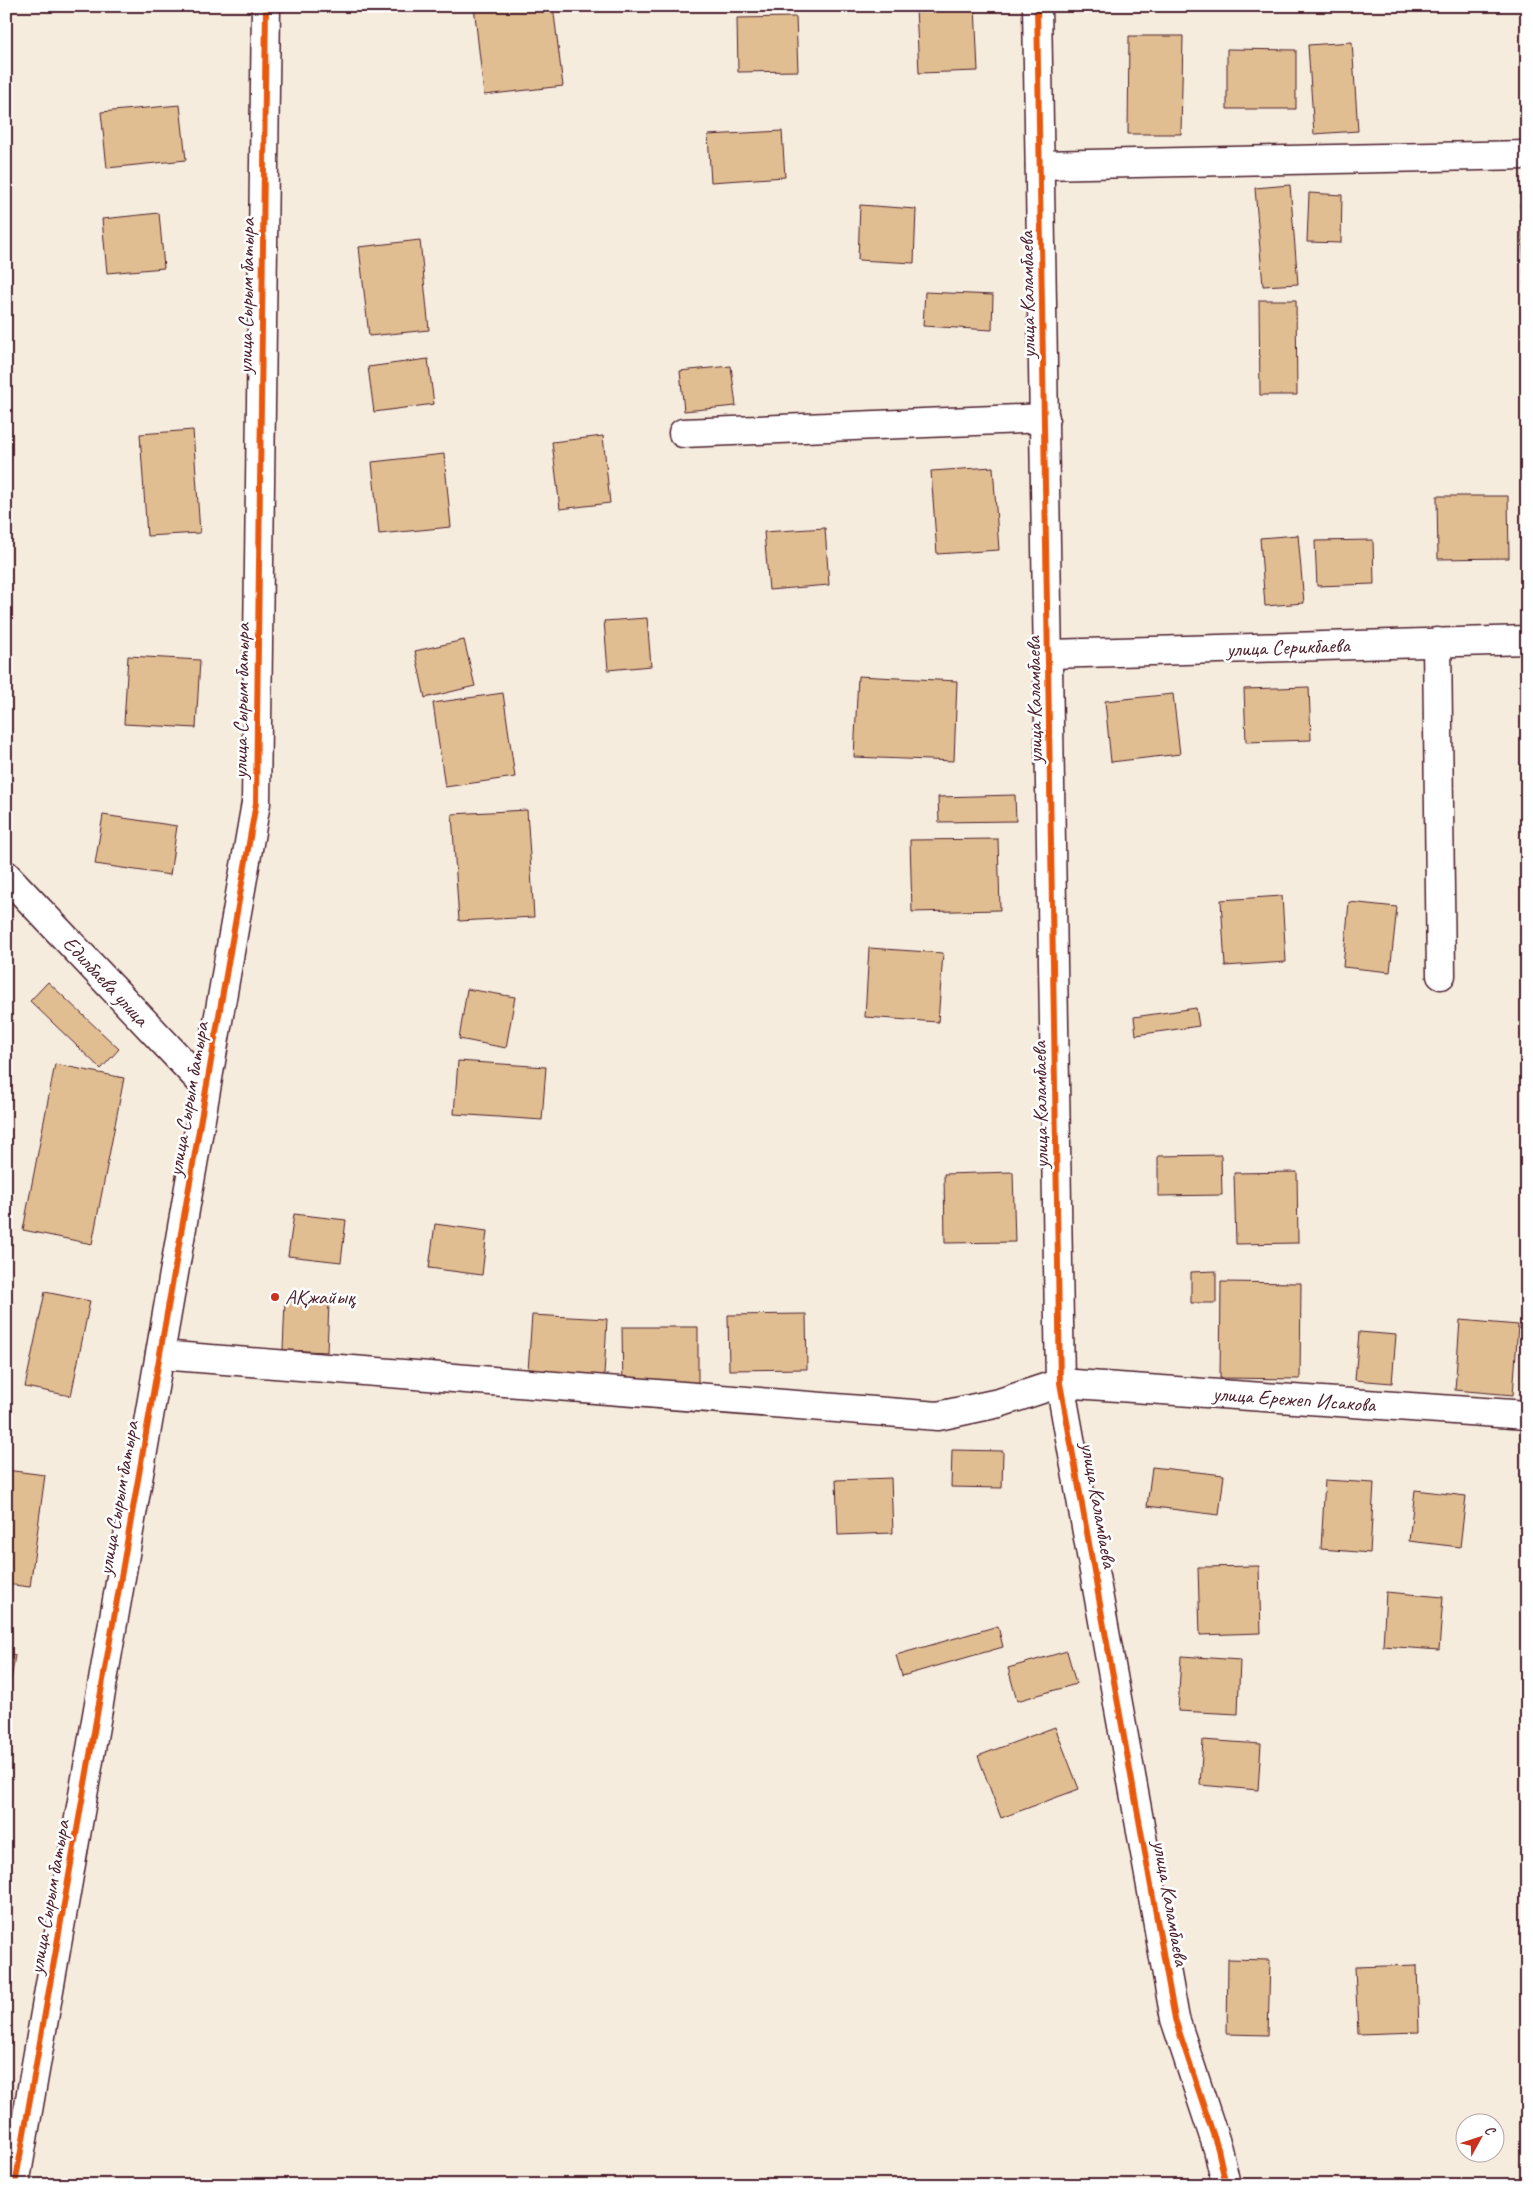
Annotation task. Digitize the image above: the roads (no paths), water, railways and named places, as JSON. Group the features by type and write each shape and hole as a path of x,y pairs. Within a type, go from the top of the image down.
{"street":[{"name":"улица Сырым батыра","path":"15,2185 256,803 266,6"},
{"name":"улица Каламбаева","path":"1038,6 1050,654 1060,1383 1175,2019 1218,2149 1226,2185"},
{"path":"1040,165 1527,155"},
{"path":"683,433 1045,418"},
{"name":"улица Серикбаева","path":"1050,654 1527,640"},
{"path":"1437,642 1440,975"},
{"name":"Едилбаева улица","path":"6,875 206,1087"},
{"path":"160,1356 938,1416 999,1403 1060,1383"},
{"name":"улица Ережеп Исакова","path":"1060,1383 1527,1415"}],"place":[{"name":"АҚжайық","path":"275,1297"}]}
